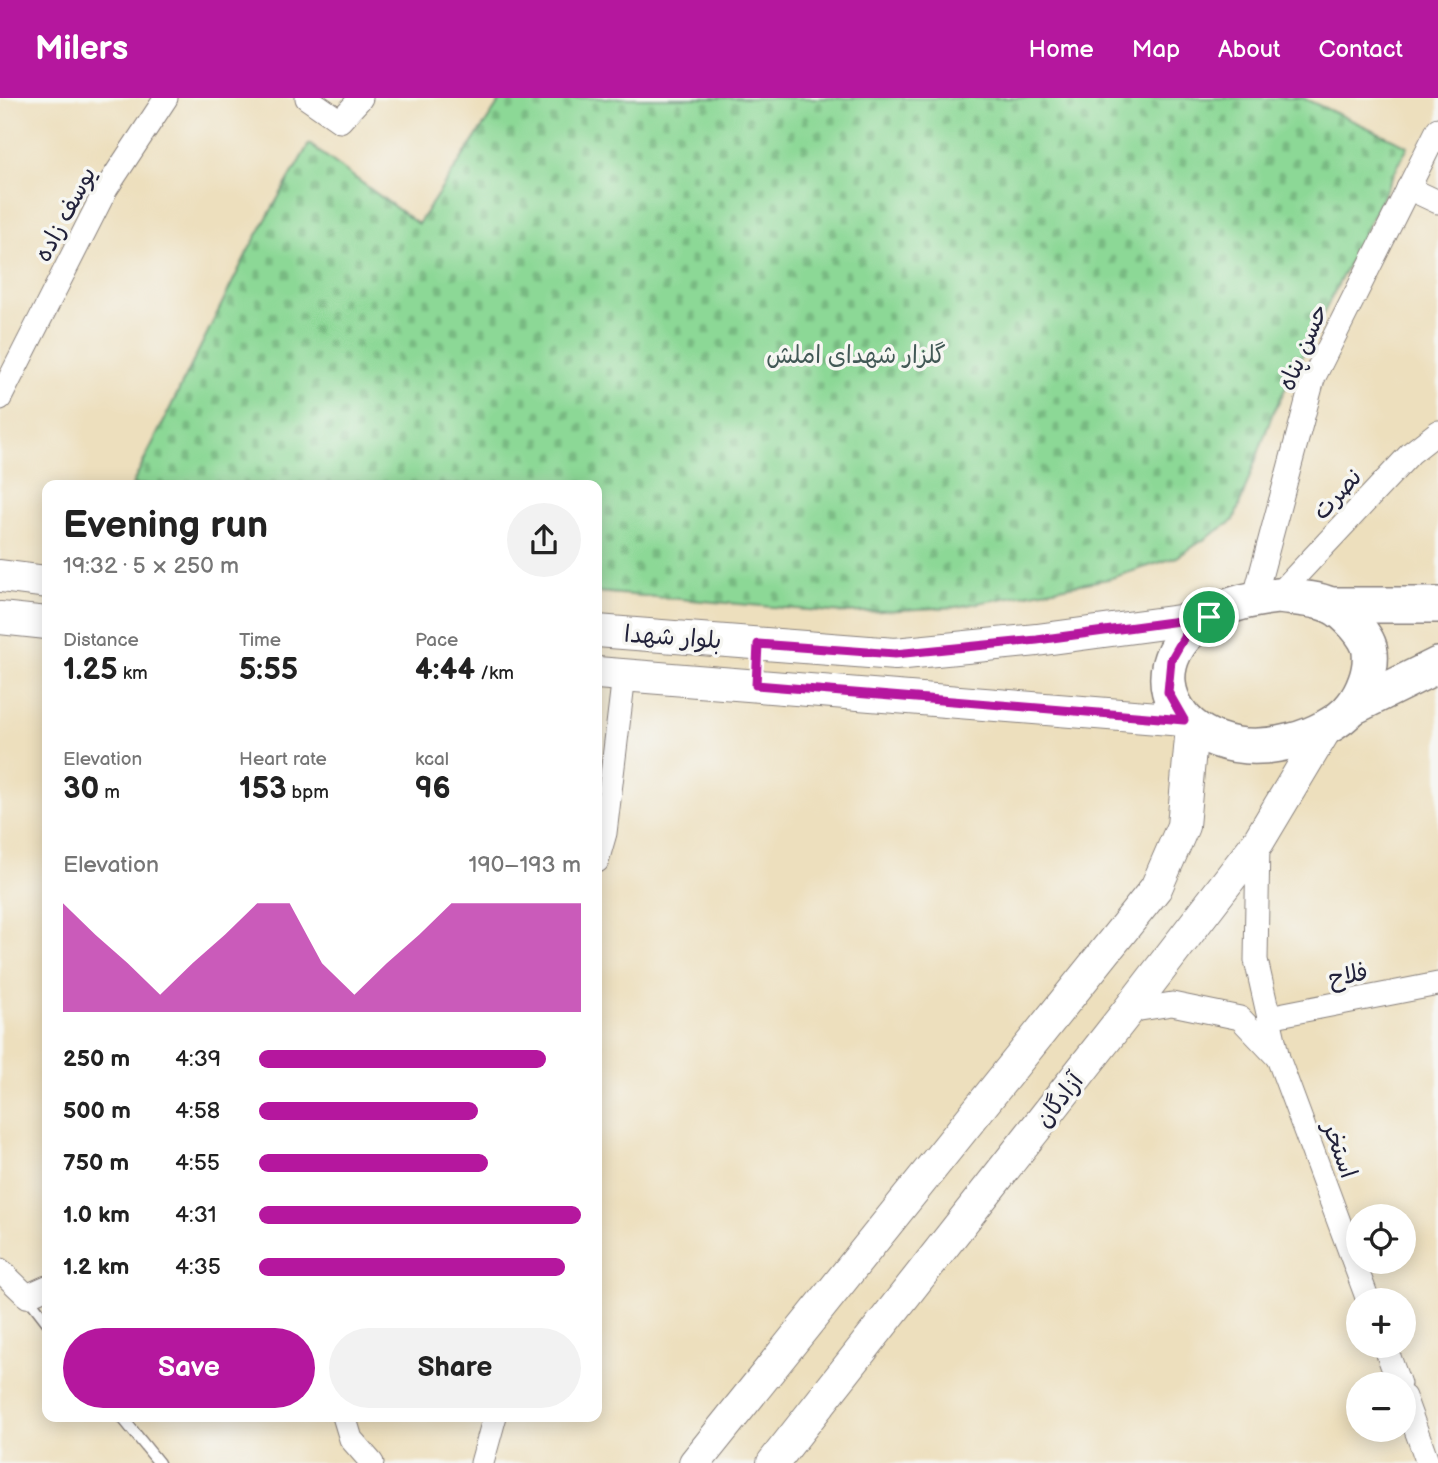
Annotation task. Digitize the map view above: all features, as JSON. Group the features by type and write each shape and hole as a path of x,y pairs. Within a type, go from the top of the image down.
{"main road":[{"path":"0,576 42,581"},
{"path":"1438,605 1330,605 1266,598 1231,606 1209,617 1186,634 1171,660 1168,692 1188,723 1208,738 1261,746 1306,737 1438,665"},
{"path":"1330,605 1354,623 1370,650 1367,682 1340,717"},
{"name":"بلوار شهدا","path":"602,631 895,654 1037,640 1209,617"},
{"path":"0,618 42,622"},
{"path":"756,685 758,644"},
{"name":"بلوار شهدا","path":"610,674 1188,723"},
{"name":"آزادگان","path":"773,1463 1258,842 1340,717"},
{"path":"695,1463 1156,888 1183,826 1188,723"}],"street":[{"name":"یوسف زاده","path":"0,398 106,189 166,98"},
{"path":"307,98 340,121 361,98"},
{"name":"حسن پناه","path":"1266,598 1313,379 1438,129"},
{"path":"1408,188 1438,202"},
{"name":"نصرت","path":"1266,598 1411,453 1438,432"},
{"path":"602,844 605,833 610,674"},
{"name":"استخر","path":"1258,842 1256,960 1278,1058 1364,1288"},
{"name":"فلاح","path":"1269,1017 1438,984"},
{"name":"استخر","path":"1128,1011 1172,1004 1240,1018 1278,1058"},
{"path":"0,1270 37,1292"},
{"path":"346,1422 351,1439 372,1463"},
{"path":"482,1463 493,1422"},
{"path":"1416,1430 1428,1463"}],"lane":[{"path":"126,1422 159,1463"}],"green space":[{"name":"گلزار شهدای املش","path":"502,98 1303,98 1408,146 1272,415 1234,520 1177,557 1108,579 956,607 844,613 602,592 602,480 134,480 248,251 309,144 418,224"}],"route":[{"path":"1209,617 1186,634 1171,660 1168,692 1184,720 756,685 758,644 895,654 1037,640 1209,617"}]}
